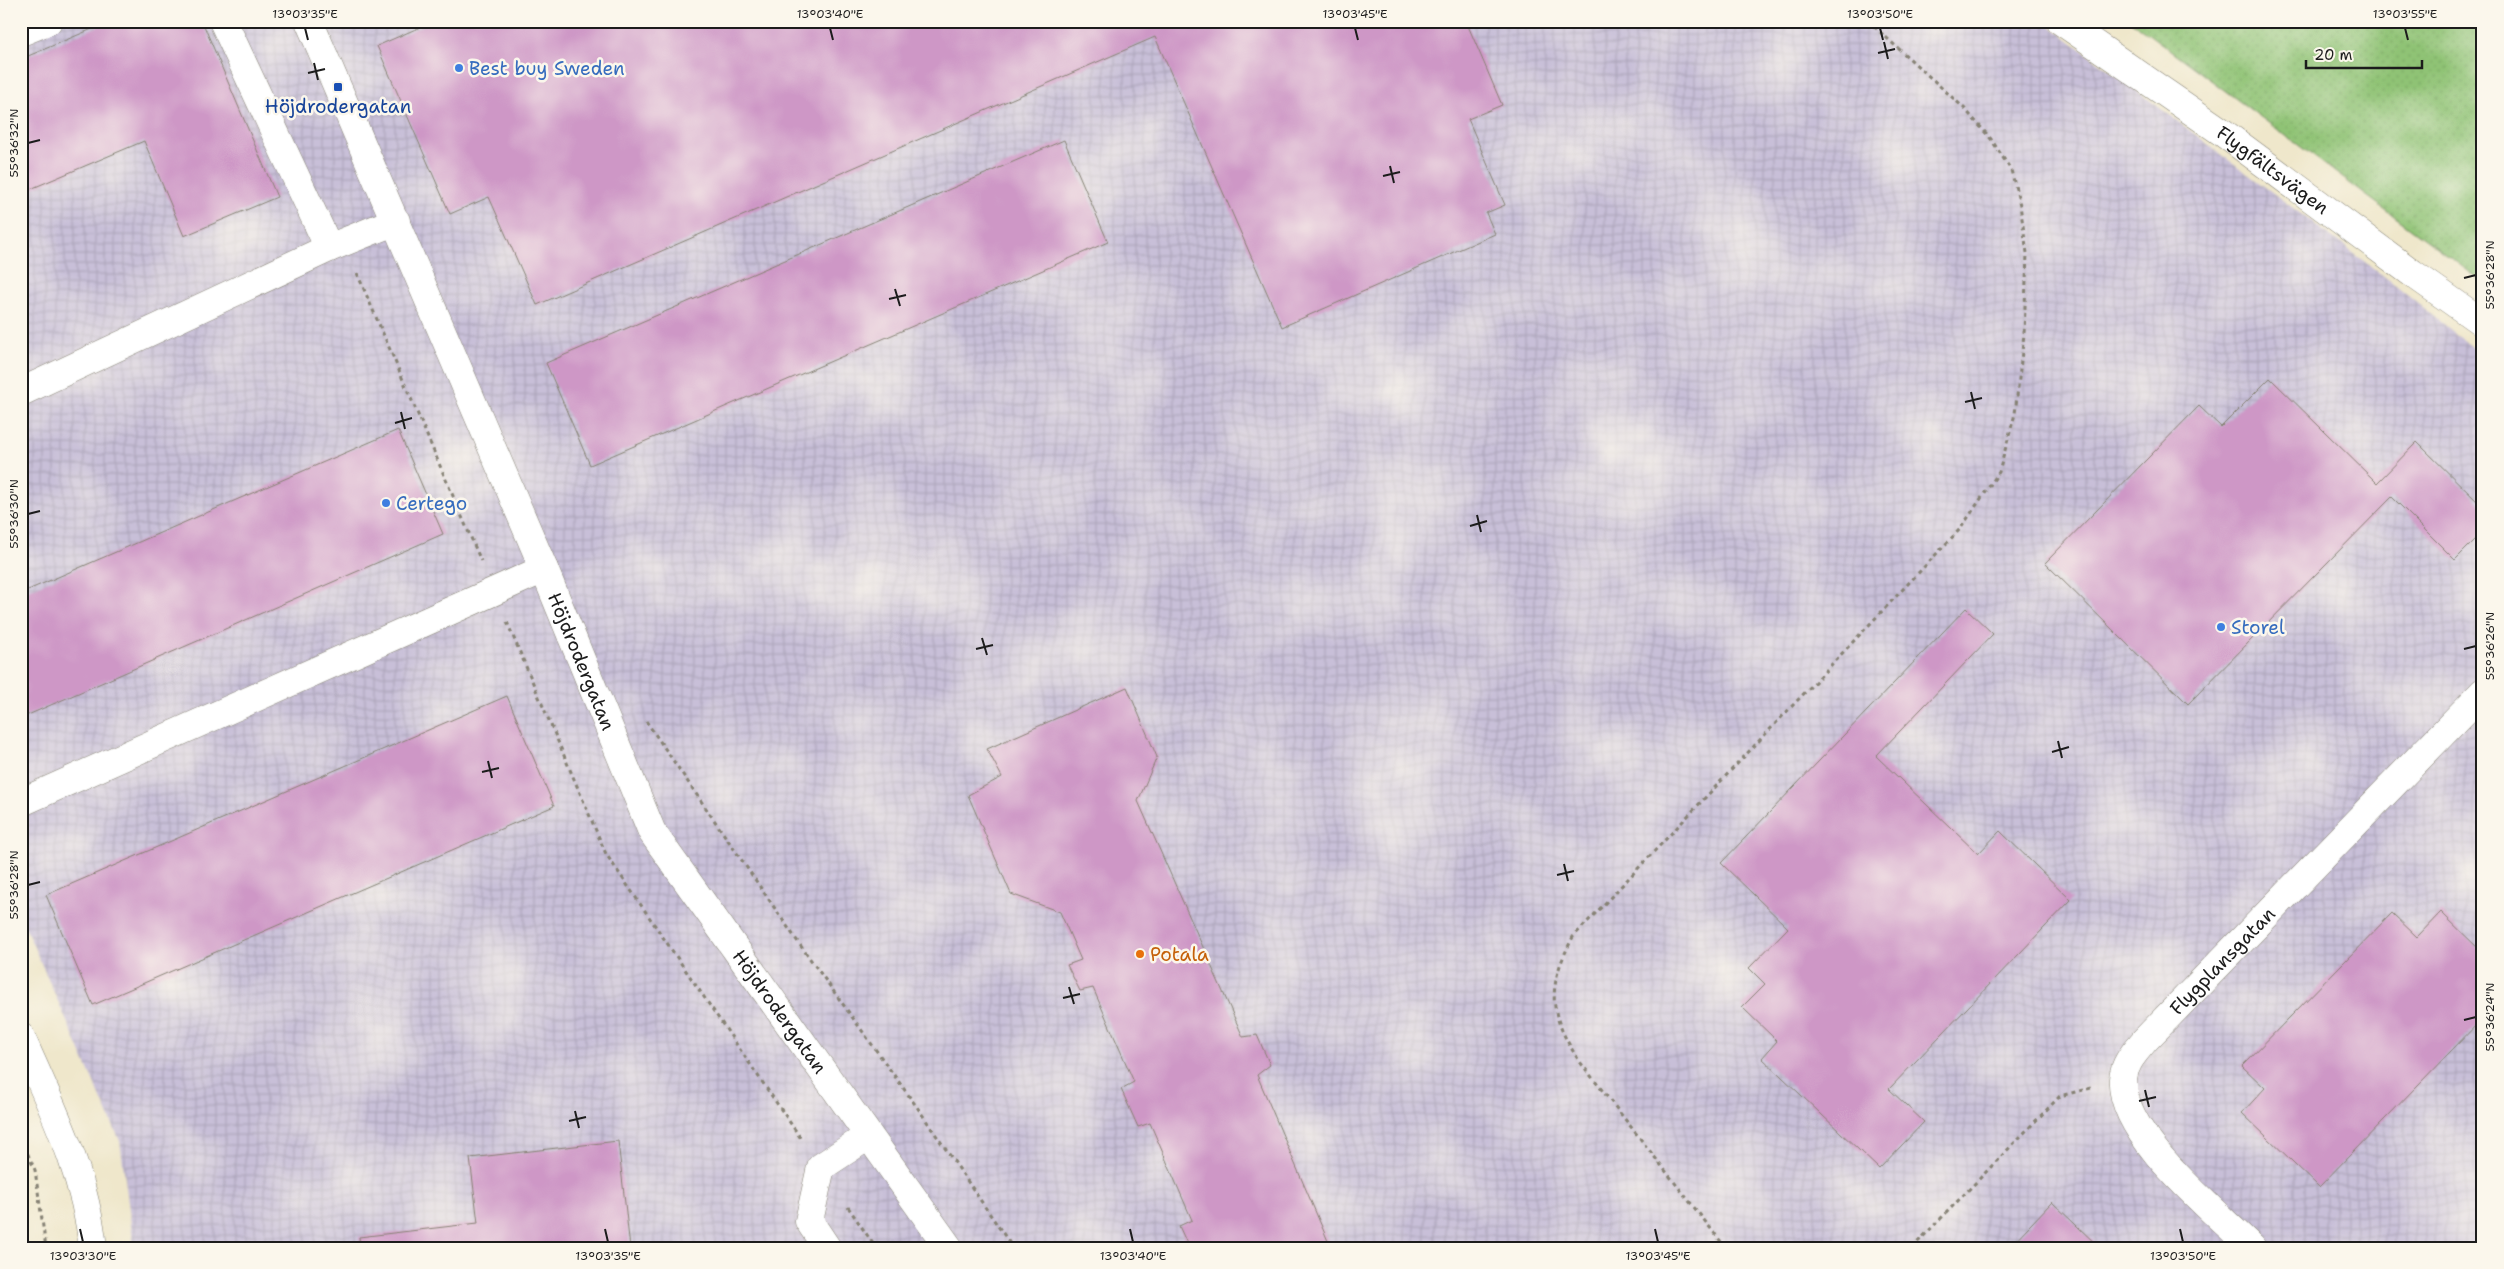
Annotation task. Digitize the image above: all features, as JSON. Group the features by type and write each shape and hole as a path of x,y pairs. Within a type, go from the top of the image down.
{"street":[{"path":"21,32 48,21"},
{"path":"223,21 336,245"},
{"name":"Höjdrodergatan","path":"309,21 544,569 652,832 949,1248"},
{"name":"Flygfältsvägen","path":"2061,21 2222,132 2483,322"},
{"path":"21,392 336,245 396,221"},
{"path":"22,802 544,569"},
{"name":"Flygplansgatan","path":"2252,1248 2161,1159 2143,1138 2127,1110 2123,1079 2128,1061 2145,1040 2483,692"},
{"path":"21,1037 76,1166 85,1199 94,1248"},
{"path":"827,1248 809,1221 821,1167 868,1136"}],"path":[{"path":"1726,1248 1574,1055 1564,1039 1556,1014 1554,987 1560,962 1573,937 1961,528 1999,472 2015,414 2025,325 2027,253 2020,205 2011,170 1991,138 1964,108 1868,21"},
{"path":"336,245 494,592 606,854 876,1248"},
{"path":"643,717 792,935 917,1107 1013,1248"},
{"path":"1912,1248 2060,1096 2123,1079"},
{"path":"21,1139 35,1170 46,1248"}],"shaded area":[{"path":"21,21 2044,21 2397,286 2483,356 2483,1248 134,1248 120,1141 21,918"}],"green space":[{"path":"2131,21 2483,21 2483,282"}],"building":[{"path":"111,21 202,21 277,197 184,236 144,141 21,193 21,59"},
{"path":"434,21 1466,21 1502,105 1468,119 1505,205 1486,213 1495,234 1282,327 1155,37 537,305 489,197 450,214 377,46"},
{"path":"1064,140 1108,242 590,465 546,363"},
{"path":"2270,378 2377,483 2417,442 2483,507 2483,532 2455,560 2392,497 2188,704 2045,563 2199,406 2221,427"},
{"path":"398,430 443,534 21,718 21,593"},
{"path":"1966,608 1993,634 1876,756 1978,854 2000,831 2071,900 1889,1089 1924,1122 1879,1169 1762,1058 1777,1041 1742,1007 1765,984 1749,968 1788,928 1721,863"},
{"path":"1127,687 1157,757 1138,801 1243,1037 1257,1035 1270,1065 1257,1075 1331,1248 1189,1248 1179,1226 1192,1220 1150,1123 1138,1127 1121,1089 1134,1082 1093,988 1080,991 1067,965 1081,960 1060,912 1011,894 968,795 1002,777 987,749"},
{"path":"507,696 554,806 93,1005 46,895"},
{"path":"2441,912 2483,953 2483,1018 2319,1187 2242,1113 2265,1088 2242,1066 2392,913 2417,937"},
{"path":"618,1141 630,1248 360,1248 359,1237 478,1223 470,1158"},
{"path":"2052,1202 2100,1248 2008,1248"}],"place":[{"name":"Best buy Sweden","path":"459,68"},
{"name":"Höjdrodergatan","path":"338,87"},
{"name":"Certego","path":"386,503"},
{"name":"Storel","path":"2221,627"},
{"name":"Potala","path":"1140,954"}]}
